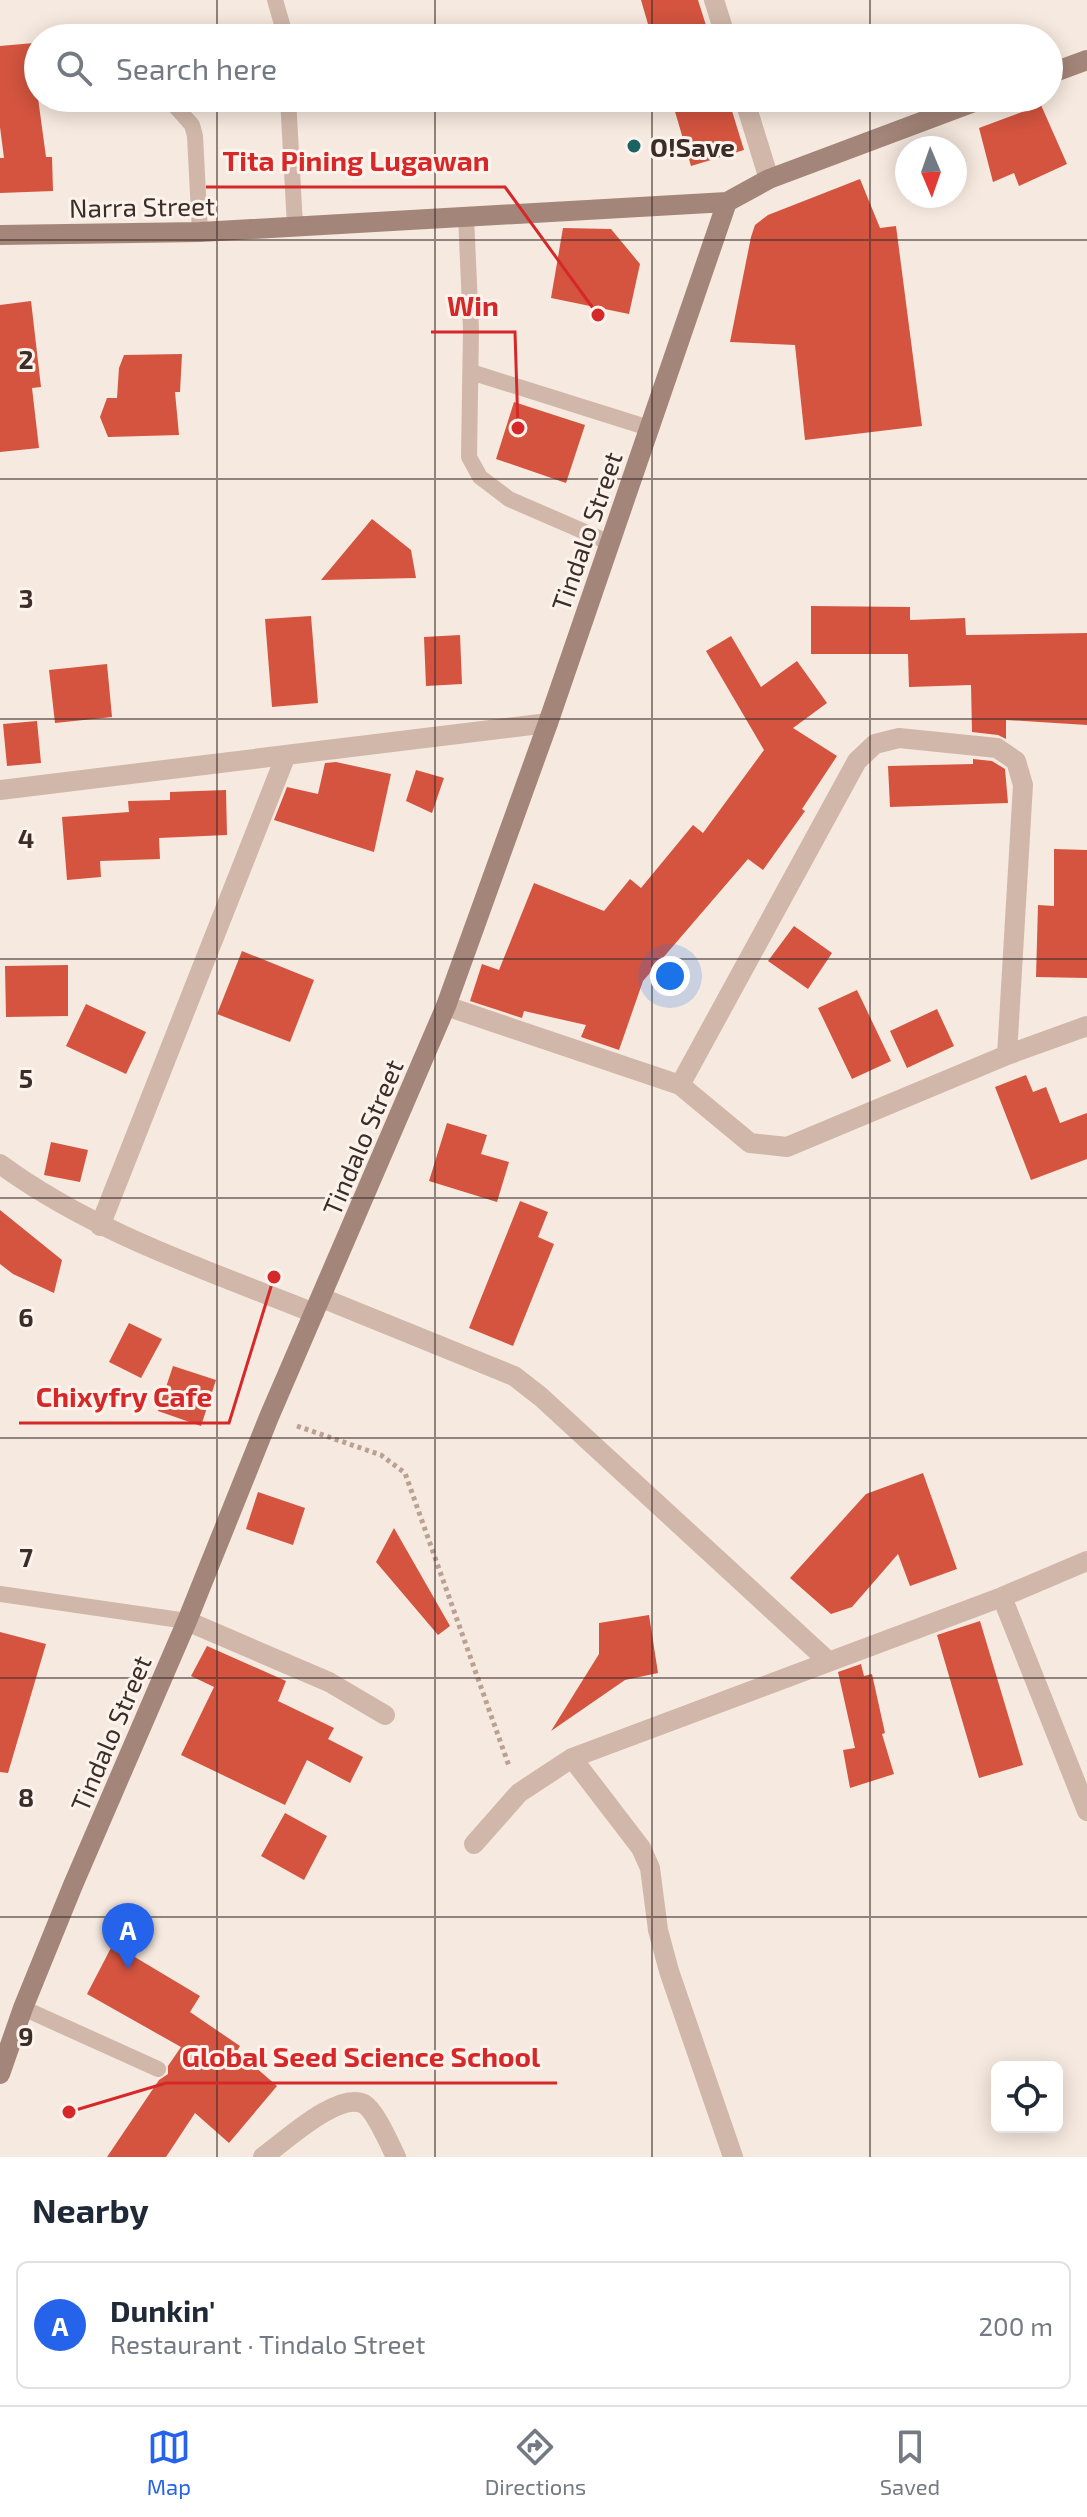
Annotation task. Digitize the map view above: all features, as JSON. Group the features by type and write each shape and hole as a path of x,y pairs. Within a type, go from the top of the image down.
{"main road":[{"path":"1063,69 1087,60"},
{"name":"Narra Street","path":"0,235 200,232 727,202 769,179 948,112"},
{"name":"Tindalo Street","path":"0,2074 73,1885 446,1006 548,723 727,202"}],"street":[{"path":"714,0 722,24"},
{"path":"748,112 769,179"},
{"path":"0,790 548,723"},
{"path":"680,1085 857,761 875,744 899,738 997,748 1016,761 1023,785 1007,1055"},
{"path":"100,1226 286,755"},
{"path":"446,1006 680,1085 750,1143 787,1147 1007,1055 1087,1026"},
{"path":"0,1164 28,1185 100,1226 514,1376 541,1397 828,1661"},
{"path":"474,1844 519,1793 572,1758 1002,1597 1087,1561"},
{"path":"1002,1597 1087,1811"},
{"path":"187,1621 329,1682 385,1715"},
{"path":"572,1758 641,1848 650,1868 658,1930 669,1971 733,2157"},
{"path":"263,2157 334,2106 349,2103 363,2103 370,2110 396,2157"}],"lane":[{"path":"275,0 282,24"},
{"path":"180,112 192,125 195,136 200,232"},
{"path":"289,112 295,226"},
{"path":"466,216 471,372 469,457 480,477 509,499 608,542"},
{"path":"471,372 649,428"},
{"path":"0,1594 187,1621"},
{"path":"23,2008 158,2069"}],"path":[{"path":"269,1417 381,1455 405,1473 519,1793"}],"building":[{"path":"641,0 698,0 706,24 648,24"},
{"path":"24,44 24,112 40,112 46,157 52,157 53,191 0,193 0,158 4,158 0,127 0,46"},
{"path":"675,112 732,112 744,150 691,166"},
{"path":"1022,112 1044,112 1067,164 1019,186 1014,173 993,182 979,128"},
{"path":"860,179 880,228 896,226 922,426 805,440 795,345 730,342 751,237 755,225 768,215"},
{"path":"563,228 611,229 640,264 629,314 551,298"},
{"path":"31,301 41,387 32,388 39,448 0,452 0,305"},
{"path":"182,354 180,392 175,392 179,435 108,437 100,417 107,398 117,398 119,368 124,355"},
{"path":"514,402 585,425 566,483 496,459"},
{"path":"372,519 411,550 416,578 321,580"},
{"path":"811,606 910,607 910,620 965,618 966,635 1087,633 1087,725 1006,720 1006,739 972,732 971,685 909,687 908,654 811,654"},
{"path":"311,616 318,703 272,707 265,619"},
{"path":"460,635 462,684 426,686 424,637"},
{"path":"731,636 761,687 797,661 827,703 793,728 837,756 802,809 805,811 763,870 748,859 643,981 619,1050 581,1037 586,1025 524,1011 522,1018 470,1001 482,964 499,970 534,883 604,911 630,879 641,888 693,825 703,833 764,750 706,651"},
{"path":"107,664 112,717 55,723 49,670"},
{"path":"37,721 41,763 7,766 3,724"},
{"path":"973,759 992,761 1005,769 1008,803 890,807 888,766 973,764"},
{"path":"336,762 391,774 374,852 274,820 287,787 318,794 325,763"},
{"path":"416,770 444,778 432,813 406,801"},
{"path":"226,790 227,835 159,838 160,859 100,861 101,877 67,880 62,817 129,812 128,801 170,800 170,792"},
{"path":"1054,849 1087,850 1087,978 1036,977 1038,905 1054,906"},
{"path":"794,926 832,953 808,989 768,961"},
{"path":"242,951 314,980 290,1042 217,1014"},
{"path":"68,965 68,1016 6,1017 5,966"},
{"path":"857,990 891,1061 852,1079 818,1008"},
{"path":"86,1004 146,1032 126,1074 66,1046"},
{"path":"937,1009 954,1046 907,1068 890,1031"},
{"path":"1026,1075 1033,1092 1046,1087 1060,1123 1087,1113 1087,1159 1031,1180 995,1087"},
{"path":"447,1123 487,1135 481,1154 509,1162 497,1202 429,1181"},
{"path":"51,1142 88,1150 80,1182 44,1175"},
{"path":"520,1201 548,1212 538,1237 554,1244 513,1346 469,1328"},
{"path":"0,1210 62,1260 54,1293 13,1274 0,1264"},
{"path":"129,1323 162,1339 141,1378 109,1362"},
{"path":"173,1366 216,1380 201,1426 158,1411"},
{"path":"923,1473 957,1569 910,1586 898,1554 852,1607 831,1614 790,1578 866,1494"},
{"path":"258,1492 305,1508 293,1545 246,1529"},
{"path":"394,1528 450,1626 438,1635 376,1562"},
{"path":"649,1615 658,1673 625,1680 551,1731 599,1654 599,1623"},
{"path":"980,1621 1023,1765 979,1778 937,1635"},
{"path":"0,1632 46,1644 8,1773 0,1772"},
{"path":"207,1646 286,1681 278,1701 334,1728 328,1739 363,1757 350,1783 307,1760 285,1805 181,1755 214,1687 191,1676"},
{"path":"861,1664 864,1676 872,1674 885,1733 882,1734 894,1774 850,1788 843,1750 855,1748 838,1672"},
{"path":"285,1813 327,1836 304,1880 261,1856"},
{"path":"113,1944 200,1996 190,2012 240,2046 237,2051 277,2086 229,2143 195,2113 166,2157 107,2157 159,2080 168,2074 168,2066 181,2047 87,1994"}],"place":[{"name":"O!Save","path":"634,146"},
{"name":"Tita Pining Lugawan","path":"598,315"},
{"name":"Win","path":"518,428"},
{"name":"Chixyfry Cafe","path":"274,1277"},
{"name":"Dunkin'","path":"128,1969"},
{"name":"Global Seed Science School","path":"69,2112"}]}
